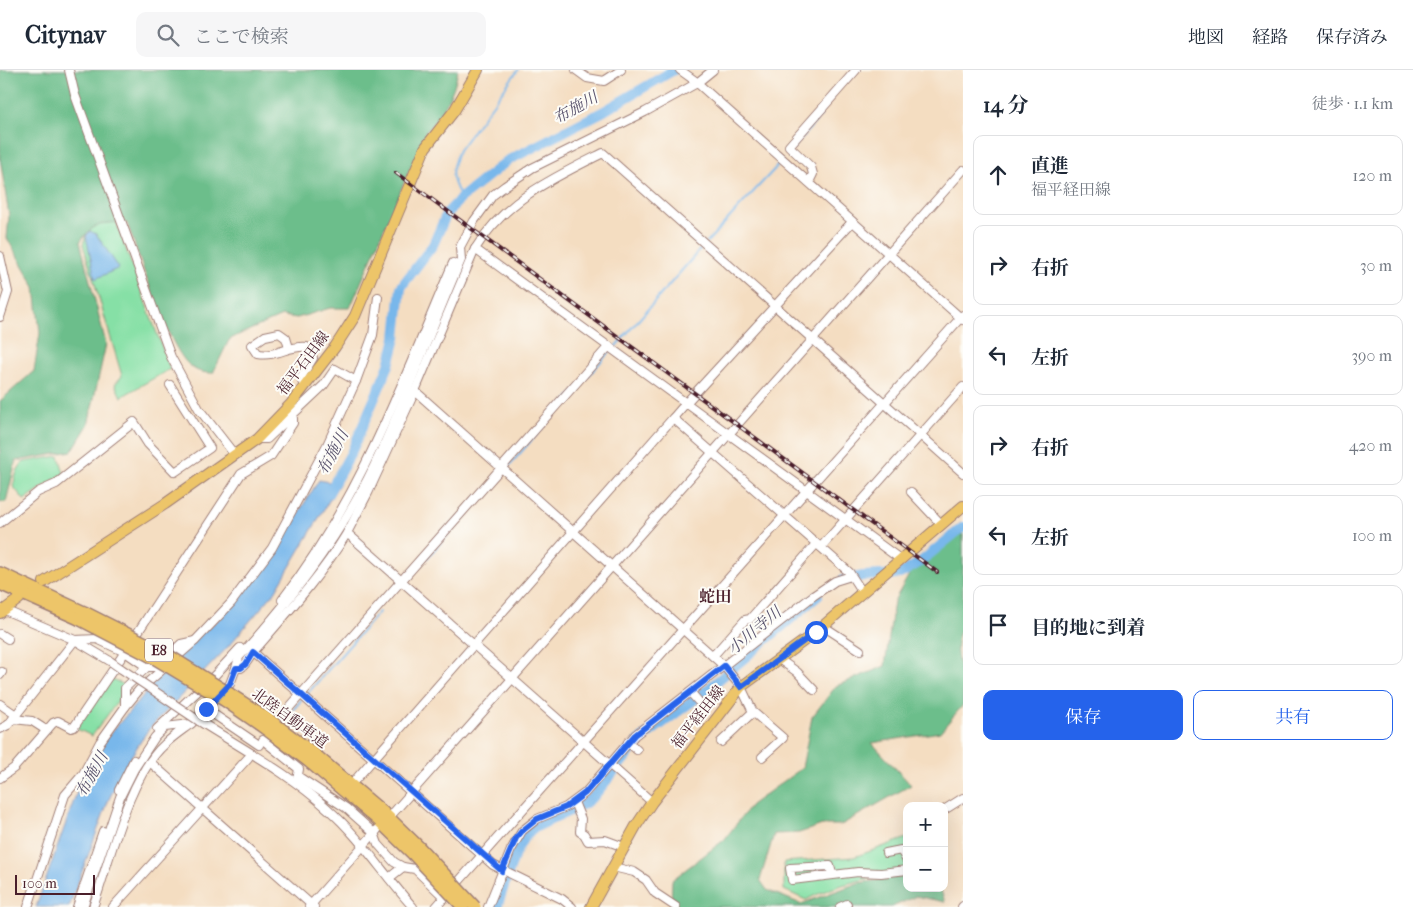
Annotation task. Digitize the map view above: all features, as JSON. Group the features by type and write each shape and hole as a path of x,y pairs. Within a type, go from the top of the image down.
{"highway":[{"name":"北陸自動車道","path":"0,573 82,615 154,658 227,697 265,734 310,756 377,819 416,850 475,907"},
{"name":"北陸自動車道","path":"0,584 82,615"},
{"name":"北陸自動車道","path":"416,850 463,907"}],"main road":[{"name":"福平石田線","path":"44,582 165,504 257,438 276,420 304,387 355,316 425,148 454,111 478,70"},
{"name":"福平経田線","path":"591,907 624,847 652,802 741,687 823,626 963,506"},
{"path":"2,610 19,599"}],"street":[{"path":"68,70 75,95 171,357 199,409 234,454"},
{"path":"576,70 586,78 604,81 621,70"},
{"path":"436,907 884,402 962,317 888,254 696,81 680,70"},
{"path":"93,907 133,792 150,762 164,744 191,724 230,684 239,657 299,587 325,551 374,466 461,260 460,246 474,222 493,196 532,168 644,112 712,70"},
{"path":"809,182 814,174 812,167 788,146 856,70"},
{"path":"236,668 241,668 246,664 253,652 301,597 335,552 347,532 368,493 415,391 475,249 486,230 514,203 550,179 603,152 963,473"},
{"path":"394,812 963,170"},
{"path":"356,779 373,757 574,532 686,403 852,222"},
{"path":"475,249 730,433 900,559"},
{"path":"0,256 8,292 0,317"},
{"path":"77,907 114,800 127,770 157,729 215,675 276,607 300,576 347,502 368,461 453,263"},
{"path":"28,907 65,795 83,774 100,742 139,690 196,641 231,603 272,548 327,445 356,381 372,336 378,297"},
{"path":"289,348 286,338 279,333 265,336 252,345 258,354 264,355 274,355 289,348 307,347 311,352 310,364 301,380 304,387"},
{"path":"265,734 609,346"},
{"path":"257,438 267,438 324,385 335,368 356,381"},
{"path":"0,522 38,492 56,484 134,422 148,444 174,472 210,448 170,384"},
{"path":"713,656 745,620 750,619 845,518 963,387"},
{"path":"415,391 724,666 741,687 753,712 783,738 762,757"},
{"path":"0,778 14,768 53,723 58,721 71,728 74,727 241,474 271,456 293,423 293,418 290,417"},
{"path":"673,418 818,545 865,590"},
{"path":"911,492 941,524"},
{"path":"347,532 652,802"},
{"path":"488,907 516,838 522,831 537,819 574,802 614,768 628,742 826,587 841,578 851,576"},
{"path":"2,610 75,640 199,722 337,800 376,831 378,844 394,862 403,867 415,869 445,898"},
{"path":"823,626 860,650"},
{"path":"0,634 8,639"},
{"path":"0,729 8,726 75,640 97,639 125,652 147,667 156,667 180,644 196,641"},
{"path":"253,652 502,871 555,896 572,907"},
{"path":"779,659 797,672 814,690"},
{"path":"125,707 125,688 147,667"},
{"path":"691,692 698,701"},
{"path":"0,704 15,717 32,721 46,730"},
{"path":"206,709 265,734 299,769 298,779"},
{"path":"721,742 753,712"},
{"path":"82,907 120,797 134,769 155,738 165,727 191,724"},
{"path":"628,742 637,750"},
{"path":"113,907 248,758"},
{"path":"150,762 311,906 376,831"},
{"path":"298,779 363,844 388,878 413,907"},
{"path":"948,807 963,798"},
{"path":"329,809 337,800"},
{"path":"574,802 578,812 580,832 584,834 588,841 605,840 624,847"},
{"path":"886,853 901,850 903,854"},
{"path":"832,874 830,866 790,868 792,880 832,874 903,870"},
{"path":"388,878 403,867"},
{"path":"613,867 634,872 646,880 655,892 676,907"},
{"path":"840,907 847,904 846,907"}],"green space":[{"path":"0,70 458,70 454,88 442,111 426,132 350,308 330,308 297,318 282,316 238,335 229,340 213,373 203,372 189,365 172,339 146,277 127,223 106,223 90,230 80,242 106,344 88,425 72,451 16,461 6,502 0,502 0,401 34,371 40,333 35,287 7,238 9,216 0,158"},
{"path":"116,222 170,369 121,397 115,384 122,376 83,244 87,232 99,224"},
{"path":"59,456 64,473 24,500 13,486 17,471 23,462"},
{"path":"963,522 963,626 957,640 957,647 963,681 963,705 940,732 872,743 911,785 841,825 822,825 799,833 774,834 760,880 767,890 801,904 858,883 903,877 903,892 941,892 945,902 916,896 892,907 671,907 672,880 724,840 751,805 802,768 812,717 836,686 885,666 894,601 909,575"},
{"path":"111,678 124,685 117,702 92,736 75,728"},
{"path":"903,839 903,874 855,882 830,889 806,900 784,890 784,862 854,857"}],"water":[{"path":"90,231 96,234 119,268 95,279 86,236"},
{"path":"319,480 339,484 275,592 226,649 148,730 127,763 109,799 69,907 36,907 78,789 103,742 186,646 220,618 271,556"}],"waterway":[{"path":"461,198 452,174 459,150 518,70"},
{"name":"布施川","path":"328,494 351,453 389,365 396,338 401,287 433,245 447,213 461,198 507,161 604,111 674,70"},
{"path":"793,148 821,115"},
{"path":"707,242 782,161"},
{"path":"615,347 704,245"},
{"path":"507,468 611,350"},
{"path":"427,558 504,472"},
{"name":"小川寺川","path":"843,580 863,576 900,574 919,563 963,527"},
{"name":"小川寺川","path":"497,907 515,854 523,839 532,829 584,804 594,796 640,740 702,694 818,596"},
{"path":"306,695 379,612"},
{"path":"282,723 303,698"}],"railway":[{"path":"396,173 937,572"}],"district":[{"name":"蛇田","path":"715,596"}],"route":[{"path":"206,709 230,684 236,668 241,668 246,664 253,652 502,871 516,838 529,824 577,800 592,787 635,735 656,721 709,677 724,666 741,687 816,632"}]}
